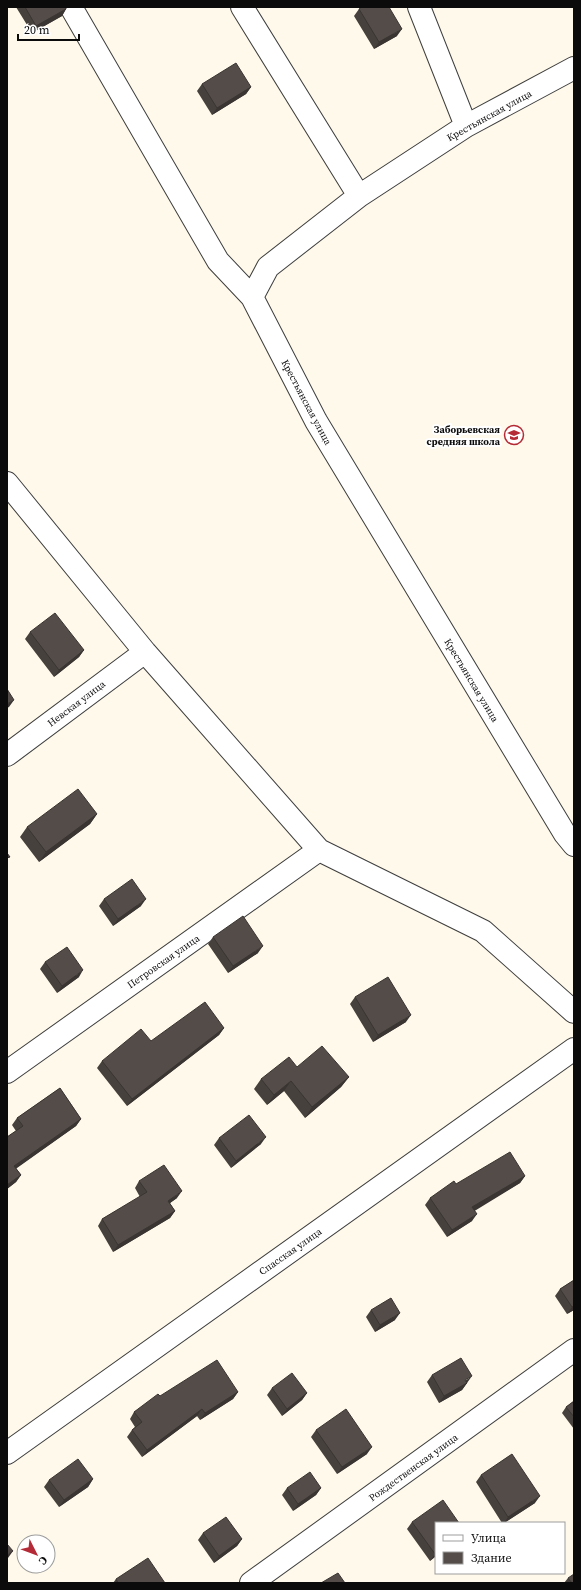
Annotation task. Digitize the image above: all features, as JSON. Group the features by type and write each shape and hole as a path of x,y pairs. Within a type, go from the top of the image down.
{"street":[{"path":"71,7 218,261 252,297"},
{"path":"242,7 359,196"},
{"path":"419,7 466,126"},
{"name":"Крестьянская улица","path":"574,68 466,126 359,196 268,267 252,297 316,421 565,834 574,845"},
{"path":"7,483 146,652 319,850 483,931 574,1012"},
{"name":"Невская улица","path":"7,754 146,652"},
{"name":"Петровская улица","path":"7,1072 319,850"},
{"name":"Спасская улица","path":"7,1453 574,1049"},
{"name":"Рождественская улица","path":"251,1583 574,1350"}],"building":[{"path":"25,7 66,7 66,9 36,26"},
{"path":"362,7 389,7 402,29 379,42 359,9"},
{"path":"236,63 251,87 217,108 202,84"},
{"path":"55,613 84,650 59,670 30,632"},
{"path":"7,689 14,700 7,704"},
{"path":"78,789 97,814 46,852 27,827"},
{"path":"132,879 146,899 118,919 104,899"},
{"path":"243,916 263,946 233,966 213,937"},
{"path":"67,947 83,970 62,986 45,962"},
{"path":"388,977 411,1015 378,1035 355,997"},
{"path":"205,1002 224,1028 132,1099 102,1061 141,1029 151,1041"},
{"path":"322,1046 349,1077 312,1107 291,1081 274,1095 261,1079 289,1057 297,1067"},
{"path":"60,1088 81,1119 14,1166 21,1175 7,1185 7,1137 23,1126 17,1118"},
{"path":"249,1115 266,1137 236,1161 219,1138"},
{"path":"510,1152 525,1176 472,1207 477,1214 452,1230 430,1198 454,1181 456,1184"},
{"path":"164,1165 182,1191 168,1201 175,1211 118,1245 102,1219 147,1192 139,1181"},
{"path":"574,1280 574,1306 572,1307 560,1289"},
{"path":"391,1298 400,1313 380,1325 371,1310"},
{"path":"461,1358 472,1376 465,1380 467,1383 444,1396 432,1375"},
{"path":"217,1360 238,1392 205,1413 202,1409 147,1450 132,1430 142,1422 134,1412 158,1394 160,1396"},
{"path":"292,1373 307,1393 287,1409 272,1388"},
{"path":"574,1401 574,1417 566,1407"},
{"path":"346,1409 372,1447 342,1467 316,1430"},
{"path":"512,1454 540,1496 508,1517 481,1475"},
{"path":"78,1459 93,1479 64,1500 49,1480"},
{"path":"310,1472 321,1488 298,1504 287,1488"},
{"path":"443,1500 458,1522 435,1522 435,1554 412,1522"},
{"path":"226,1517 242,1539 219,1556 203,1533"},
{"path":"7,1544 13,1551 7,1555"},
{"path":"148,1558 165,1583 118,1583 116,1579"},
{"path":"338,1573 345,1583 321,1583"},
{"path":"574,1574 574,1583 572,1583 568,1578"}],"place":[{"name":"Заборьевская средняя школа","path":"514,435"}]}
